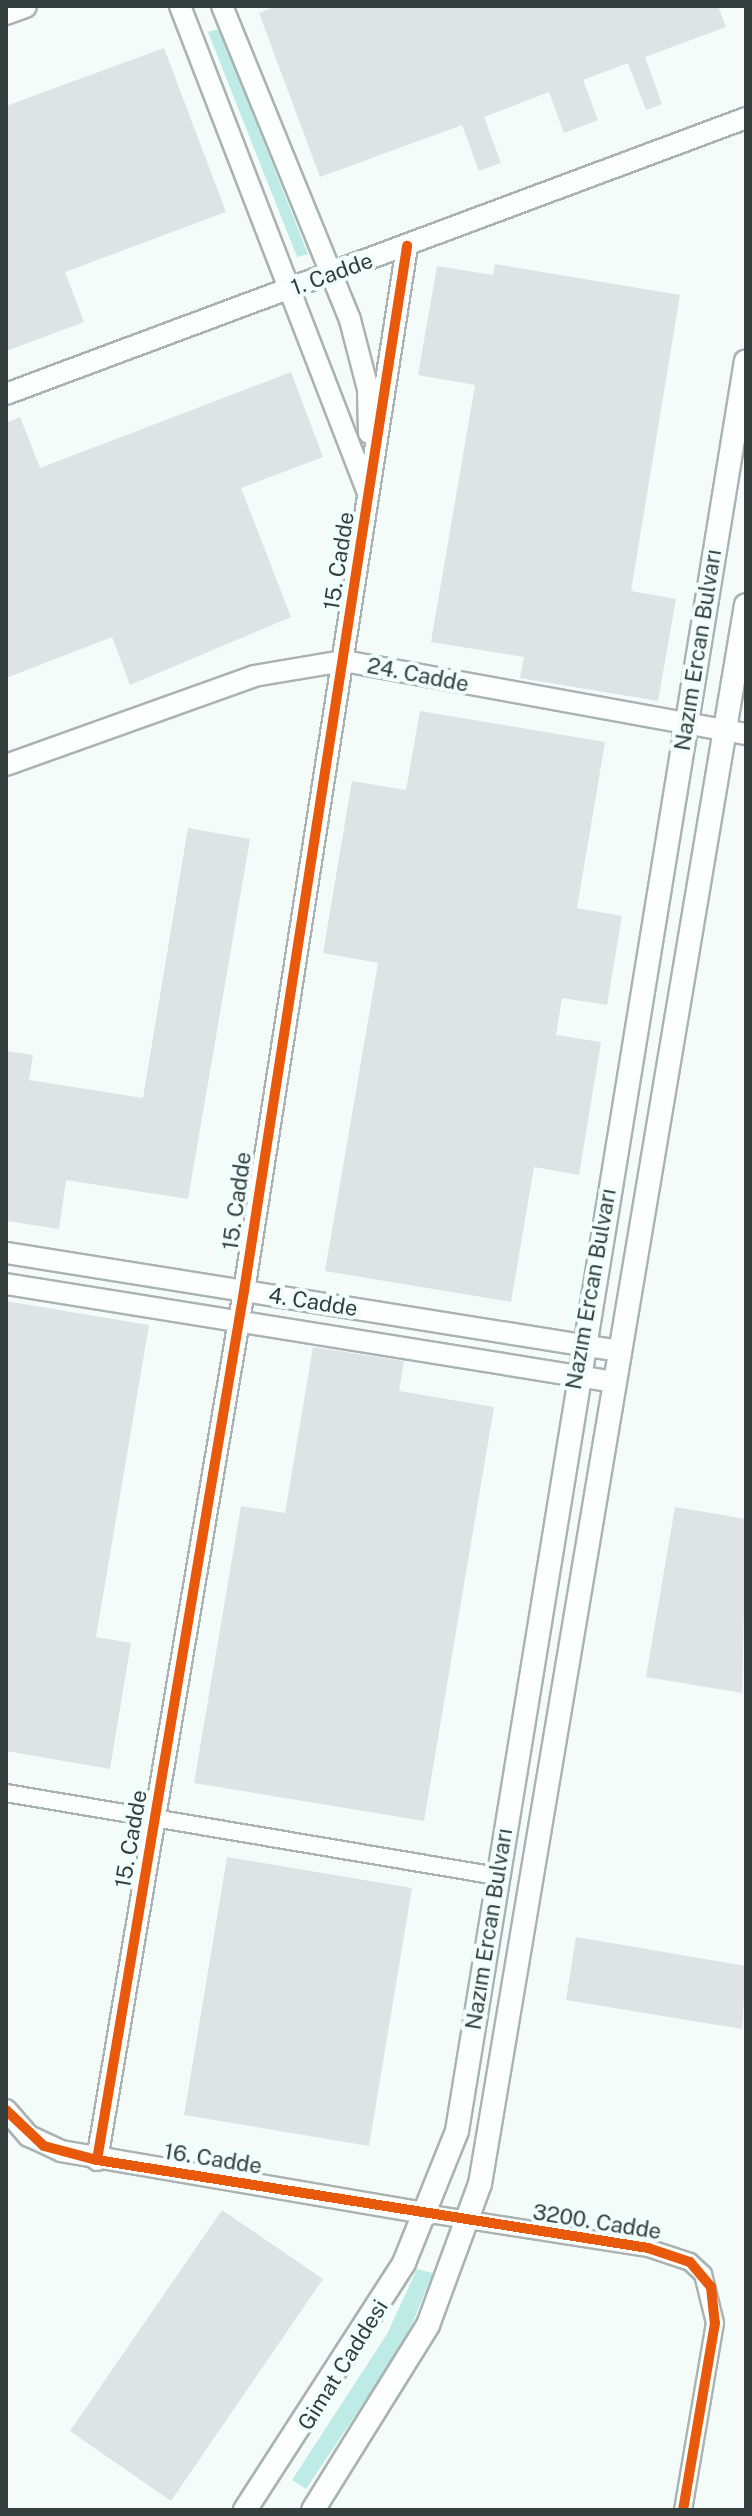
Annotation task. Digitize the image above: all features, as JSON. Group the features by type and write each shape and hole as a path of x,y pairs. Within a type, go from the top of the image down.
{"main road":[{"path":"6,13 25,6"},
{"name":"Nazım Ercan Bulvarı","path":"430,2214 457,2131 576,1375 746,361"},
{"name":"Nazım Ercan Bulvarı","path":"469,2222 620,1351 736,732 746,605"},
{"name":"Gimat Caddesi","path":"245,2510 361,2341 430,2214"},
{"path":"313,2510 400,2377 469,2222"}],"street":[{"name":"15. Cadde","path":"180,6 293,288 369,497"},
{"name":"15. Cadde","path":"222,6 333,273 368,389 369,497"},
{"name":"1. Cadde","path":"6,394 746,118"},
{"name":"15. Cadde","path":"97,2160 244,1291 289,973 344,661 407,246"},
{"name":"24. Cadde","path":"6,765 254,676 344,661 736,732"},
{"name":"4. Cadde","path":"6,1253 620,1351"},
{"name":"4. Cadde","path":"6,1284 615,1382"},
{"path":"6,1793 155,1814 291,1844 497,1876"},
{"name":"16. Cadde","path":"6,2110 44,2146 97,2160 430,2214"},
{"name":"3200. Cadde","path":"430,2214 648,2248 690,2262 703,2274 715,2323 683,2510"}],"shaded area":[{"path":"219,29 308,254 297,257 208,32"},
{"path":"417,2269 433,2273 405,2341 306,2489 292,2480 387,2334"}],"building":[{"path":"277,6 718,6 726,27 645,57 662,104 646,110 628,63 583,80 598,120 564,133 549,92 484,117 501,163 479,171 462,125 320,177 259,13"},
{"path":"164,48 226,212 65,272 84,322 6,351 6,106"},
{"path":"495,264 680,295 631,591 676,599 658,701 520,678 524,657 431,642 475,385 418,375 437,266 493,275"},
{"path":"291,372 323,457 241,488 291,617 130,685 112,637 6,678 6,423 20,417 40,468"},
{"path":"420,711 605,742 577,908 622,916 607,1005 562,998 556,1035 601,1042 579,1175 534,1167 511,1302 325,1271 378,963 323,953 352,781 406,790"},
{"path":"188,828 250,839 188,1199 66,1180 59,1229 6,1221 6,1051 33,1055 29,1080 143,1098"},
{"path":"6,1301 149,1325 96,1637 131,1643 110,1769 6,1751"},
{"path":"313,1347 404,1361 399,1391 494,1407 424,1821 194,1783 241,1506 285,1513"},
{"path":"675,1507 746,1519 742,1693 646,1677"},
{"path":"227,1857 412,1888 369,2146 184,2115"},
{"path":"576,1937 746,1966 742,2029 566,2000"},
{"path":"222,2210 323,2279 171,2501 70,2431"}],"cycle path":[{"path":"97,2160 244,1291 407,246"},
{"path":"6,2110 44,2146 97,2160 648,2248 690,2262 711,2287 715,2323 683,2510"}]}
